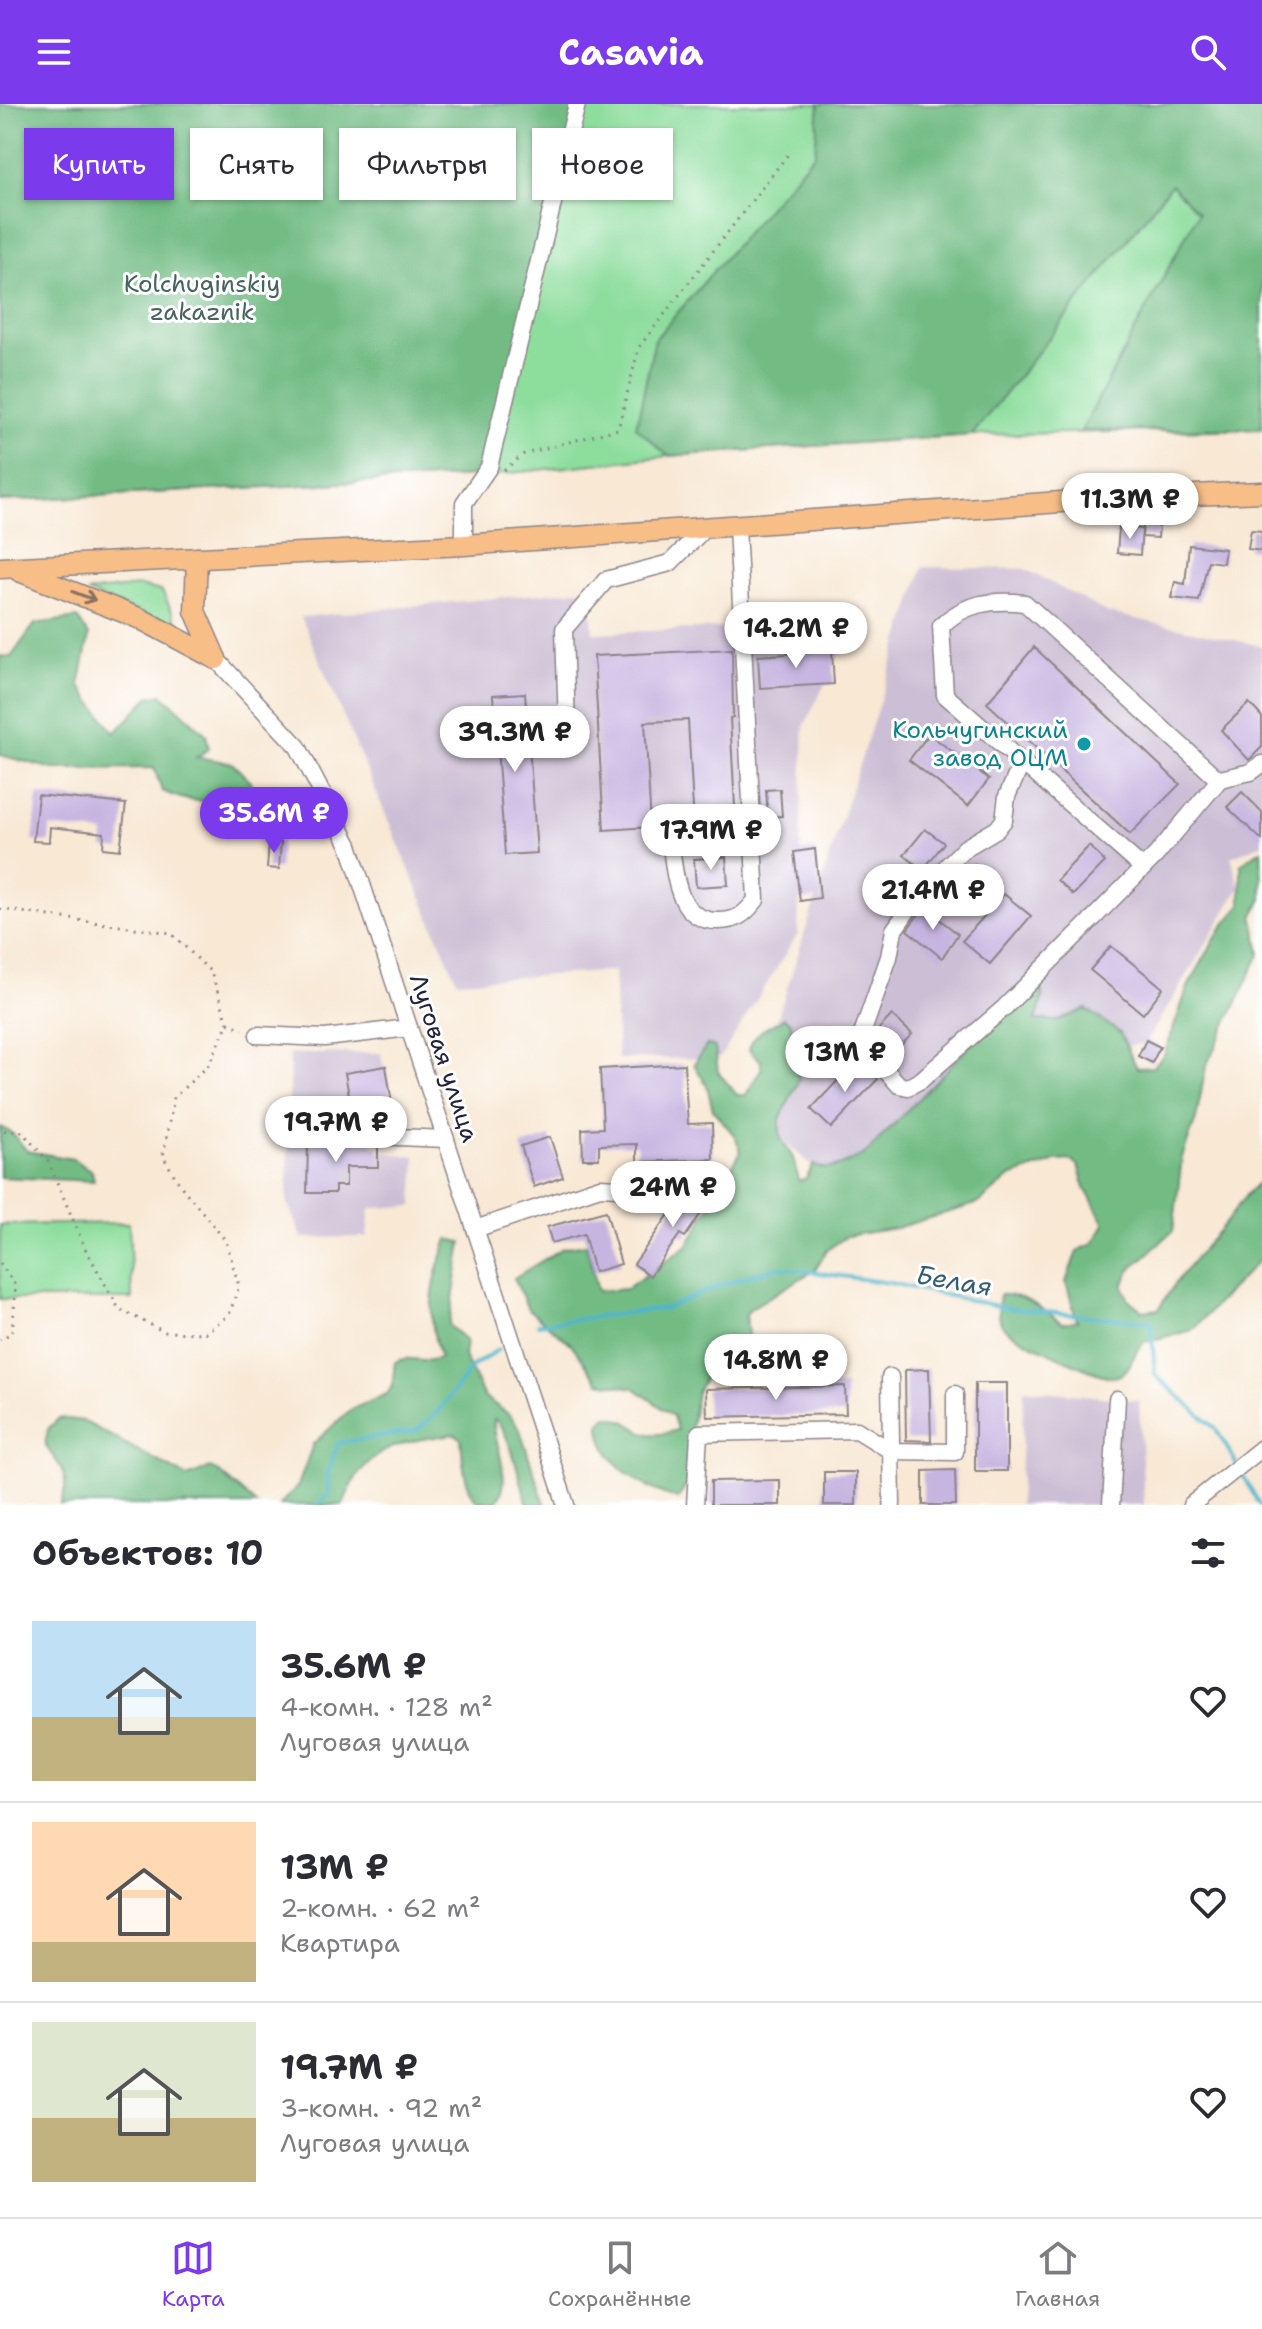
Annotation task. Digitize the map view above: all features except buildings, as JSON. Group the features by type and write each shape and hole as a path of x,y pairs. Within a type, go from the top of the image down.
{"main road":[{"path":"6,568 464,545 1102,499 1262,492"},
{"path":"197,558 195,611 216,659"},
{"path":"6,568 141,619 216,659"}],"street":[{"path":"464,545 464,503 489,467 577,104"},
{"path":"671,845 681,895 690,913 702,922 730,921 744,915 756,900 737,526"},
{"path":"567,729 564,629 606,580 670,563 705,528"},
{"path":"1143,868 945,695 941,626 950,617 993,599 1025,603 1219,780"},
{"name":"Луговая улица","path":"216,659 298,747 349,845 566,1505"},
{"path":"1022,763 1007,796 1004,820 997,829 965,848 920,893 894,930 889,957 862,1034 869,1052 899,1085 914,1086 1004,1008 1143,868 1219,780 1251,772 1262,764"},
{"path":"258,1035 325,1038 409,1028"},
{"path":"325,1134 446,1139"},
{"path":"475,1229 600,1187 652,1190"},
{"path":"890,1377 892,1505"},
{"path":"695,1505 699,1433 857,1430 891,1451 955,1452 955,1394"},
{"path":"1111,1505 1117,1399"},
{"path":"1191,1505 1262,1448"}],"path":[{"path":"500,474 524,454 618,429 639,347 789,153"},
{"path":"0,909 171,933 211,972 228,1023 208,1066 174,1097 163,1156 180,1185 226,1241 239,1286 229,1315 205,1333 165,1332 119,1309 85,1248 48,1161 22,1132 0,1130"},
{"path":"0,1263 16,1286 12,1333 0,1339"}],"shaded area":[{"path":"923,567 1025,569 1108,613 1262,646 1262,844 1231,857 1240,888 1145,1044 963,1059 840,1191 748,1109"},
{"path":"590,589 593,633 854,623 804,727 798,934 720,1058 618,1059 614,971 457,981 301,617"},
{"path":"381,1053 392,1131 372,1136 374,1151 416,1157 413,1206 370,1208 367,1237 302,1238 287,1202 290,1054"},
{"path":"1024,1389 1139,1401 1144,1505 1019,1505"}],"green space":[{"name":"Kolchuginskiy zakaznik","path":"0,104 1262,104 1262,429 972,435 668,456 492,475 0,501"},
{"path":"0,104 581,104 575,128 532,128 532,200 558,200 492,475 0,501"},
{"path":"819,104 1262,104 1262,429 1081,431 1198,213 1171,185 972,435 668,456 636,427 655,339 815,153"},
{"path":"139,586 162,591 180,629 87,592"},
{"path":"78,618 89,636 79,685 115,733 149,697 162,694 206,734 209,749 196,757 232,763 252,783 231,796 197,801 162,791 154,768 53,769 0,755 0,656 11,657 35,624"},
{"path":"1261,850 1262,899 1253,917 1260,954 1206,1066 1196,1119 1182,1157 1173,1231 1129,1271 1123,1287 1129,1300 1143,1311 1159,1309 1183,1273 1262,1180 1262,1257 1192,1330 1144,1342 1128,1368 1113,1377 1055,1356 1002,1325 998,1310 1000,1295 1025,1299 1062,1323 1077,1321 1066,1282 1077,1251 1093,1244 1105,1224 1085,1188 1078,1165 1071,1160 1056,1161 1010,1177 979,1203 896,1228 847,1236 827,1250 815,1270 751,1308 746,1314 749,1345 704,1379 697,1392 690,1432 690,1479 678,1499 650,1488 625,1472 607,1450 600,1422 606,1416 618,1418 645,1433 663,1434 677,1430 673,1416 634,1388 599,1382 571,1344 528,1309 514,1278 563,1248 586,1244 598,1291 626,1289 688,1245 741,1151 735,1136 713,1110 707,1086 694,1064 707,1045 715,1047 718,1072 737,1095 746,1095 761,1069 761,1061 749,1050 754,1039 784,1018 791,1023 799,1080 780,1119 780,1137 793,1158 799,1181 806,1179 813,1165 833,1168 865,1154 1018,996 1039,982 1043,997 1036,1020 1058,1021 1086,1009 1120,1033 1137,1068 1153,1067 1164,1055 1188,987 1220,930 1241,905 1241,864"},
{"path":"0,1127 12,1133 27,1151 73,1159 92,1171 94,1181 0,1177"},
{"path":"129,1223 132,1299 0,1299 0,1225"},
{"path":"448,1239 462,1242 449,1325 466,1341 464,1356 484,1397 511,1416 520,1430 545,1505 528,1505 510,1446 494,1419 503,1474 501,1494 495,1502 477,1501 472,1494 464,1472 461,1439 455,1434 417,1440 386,1450 361,1470 343,1505 279,1505 298,1486 313,1444 350,1410 387,1394 392,1387 395,1362 440,1357 435,1342 432,1298"},
{"path":"59,1418 83,1421 187,1477 210,1468 217,1471 257,1505 60,1505 65,1481 56,1460 45,1446 48,1429"}],"waterway":[{"name":"Белая","path":"538,1324 667,1308 723,1284 778,1267 890,1283 1006,1308 1151,1322 1155,1375 1216,1429 1236,1463"},
{"name":"Белая","path":"317,1505 329,1495 327,1476 338,1443 416,1431 435,1415 473,1366 499,1349"},
{"name":"Белая","path":"1240,1471 1260,1505"}],"place":[{"name":"Кольчугинский завод ОЦМ","path":"1084,744"}]}
